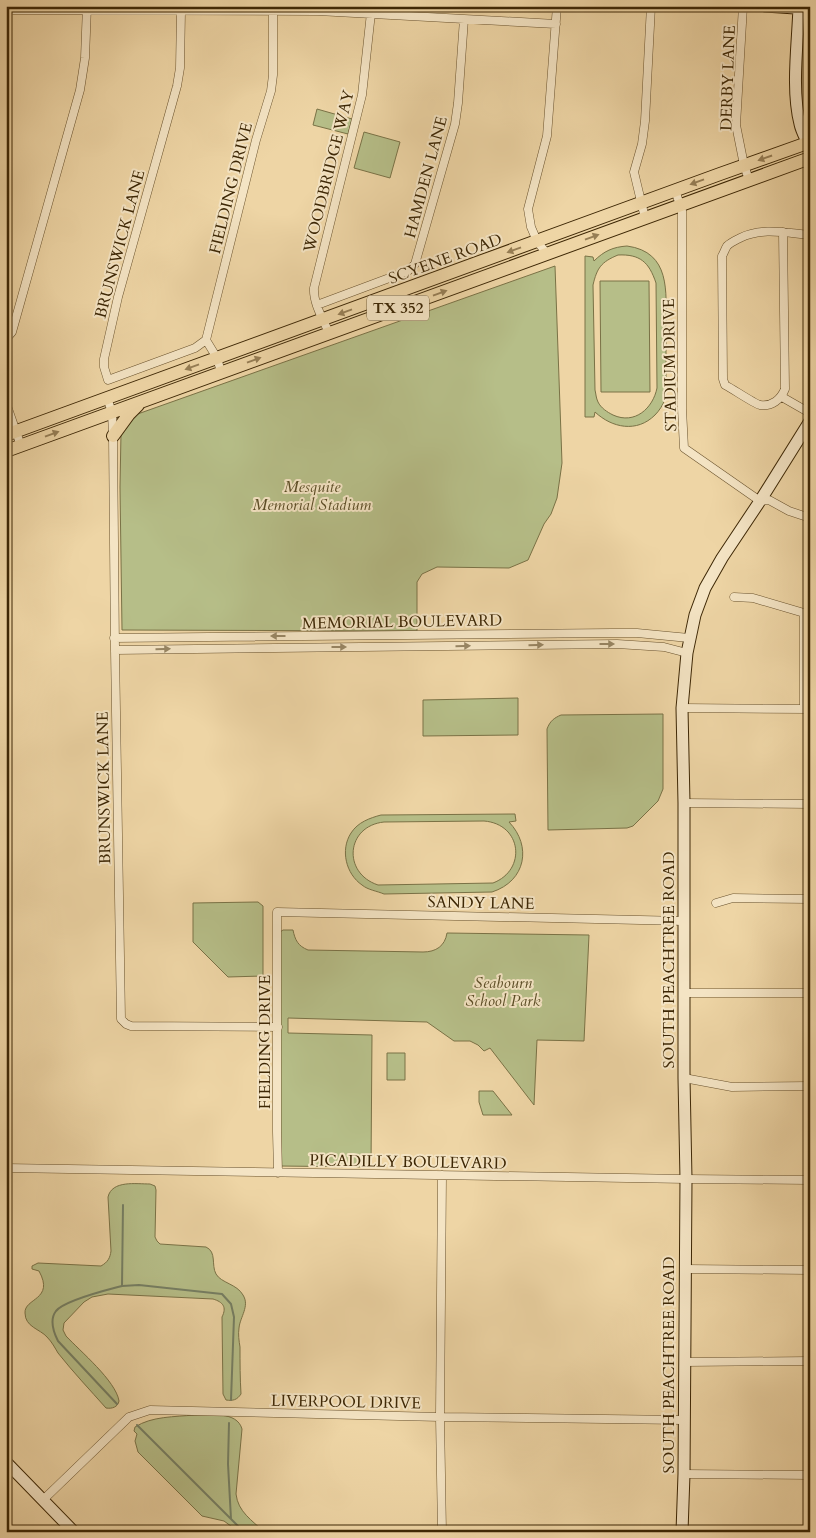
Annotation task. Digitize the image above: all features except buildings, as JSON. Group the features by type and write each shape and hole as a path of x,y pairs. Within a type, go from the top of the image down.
{"main road":[{"path":"765,6 803,8 796,78 797,107 800,124 809,145"},
{"name":"SCYENE ROAD","path":"11,433 674,190 744,165 809,145"},
{"name":"SCYENE ROAD","path":"6,451 810,158"},
{"path":"113,436 129,414 142,402"},
{"name":"SOUTH PEACHTREE ROAD","path":"682,1532 686,1179 682,708 687,653 695,615 705,588 739,531 810,421"},
{"path":"6,1462 74,1532"}],"street":[{"path":"547,254 537,241 531,227 528,209 547,136 557,6"},
{"path":"645,218 634,172 642,144 645,121 651,6"},
{"name":"DERBY LANE","path":"744,6 736,125 749,180"},
{"path":"6,10 87,8 181,11 273,9 556,24"},
{"path":"6,339 12,332 80,90 85,58 87,8"},
{"name":"FIELDING DRIVE","path":"206,340 256,140 271,91 273,75 273,9"},
{"name":"BRUNSWICK LANE","path":"181,11 180,68 177,86 118,297 104,359 108,380 195,348 206,340"},
{"name":"WOODBRIDGE WAY","path":"329,333 317,305 314,288 362,95 371,13"},
{"name":"HAMDEN LANE","path":"317,305 408,271 415,264 455,124 464,19"},
{"name":"STADIUM DRIVE","path":"674,190 682,211 682,409 684,448 760,500"},
{"path":"783,232 785,389 782,397 777,401 760,405 725,385 723,379 722,256 726,247 731,242 746,235 764,231 783,232 810,234"},
{"path":"206,340 217,358 222,372"},
{"path":"782,397 810,413"},
{"name":"BRUNSWICK LANE","path":"107,398 112,412 113,436 114,638 121,1019 131,1026 278,1027"},
{"path":"6,403 11,433 21,446"},
{"path":"760,500 769,500 789,511 810,518"},
{"path":"682,708 807,709 807,613 753,598 734,597"},
{"name":"MEMORIAL BOULEVARD","path":"114,638 637,633 689,638"},
{"name":"MEMORIAL BOULEVARD","path":"115,650 617,644 664,647 687,653"},
{"path":"684,803 810,804"},
{"path":"716,903 733,898 810,899"},
{"name":"FIELDING DRIVE","path":"277,912 278,1172"},
{"name":"SANDY LANE","path":"277,912 684,921"},
{"path":"684,993 810,993"},
{"path":"684,1078 732,1087 810,1086"},
{"name":"PICADILLY BOULEVARD","path":"6,1168 810,1180"},
{"path":"442,1175 440,1417 442,1532"},
{"path":"685,1269 810,1270"},
{"path":"684,1362 810,1361"},
{"name":"LIVERPOOL DRIVE","path":"43,1500 129,1417 150,1410 440,1417 683,1420"},
{"path":"684,1474 810,1475"}],"green space":[{"path":"317,109 352,119 348,134 313,125"},
{"path":"364,132 400,142 390,178 354,168"},
{"path":"627,246 641,250 652,256 659,265 663,275 666,300 665,399 661,408 648,421 633,426 617,425 595,412 594,417 585,417 585,256 593,257 594,261 609,250","holes":["618,255 626,255 643,261 656,283 657,388 652,402 642,413 629,418 621,418 604,410 598,402 595,390 593,285 598,270 607,260"]},
{"name":"Mesquite Memorial Stadium","path":"555,266 562,463 557,498 528,560 509,568 437,567 422,574 417,582 417,631 122,630 121,433 132,416"},
{"path":"600,281 649,281 650,392 601,392"},
{"path":"518,698 518,735 423,736 423,700"},
{"path":"663,714 663,789 658,801 633,826 627,828 548,830 547,729 552,720 561,715"},
{"path":"515,814 516,821 509,822 521,842 522,862 512,880 492,892 384,894 362,885 356,880 346,861 345,854 351,833 357,826 381,815","holes":["484,821 497,824 506,830 513,839 516,848 511,868 504,877 493,883 378,885 366,879 358,871 354,861 353,850 356,841 362,832 371,825 384,822"]},
{"path":"258,902 263,906 263,976 228,977 193,942 193,903"},
{"name":"Seabourn School Park","path":"283,930 293,930 298,942 308,950 423,952 432,951 442,945 447,933 589,935 584,1041 537,1040 534,1105 490,1048 484,1051 470,1041 454,1041 427,1022 288,1018 288,1033 372,1035 371,1167 279,1166 280,932"},
{"path":"387,1053 405,1053 405,1080 387,1080"},
{"path":"479,1091 493,1091 512,1115 483,1115 479,1102"},
{"path":"150,1184 155,1186 156,1190 155,1237 157,1241 160,1244 206,1247 212,1252 214,1267 218,1277 237,1288 245,1299 239,1333 241,1394 235,1400 226,1400 223,1394 222,1317 224,1308 222,1303 216,1300 108,1294 92,1297 84,1302 64,1323 63,1330 66,1336 105,1376 116,1393 119,1401 116,1406 110,1408 106,1408 58,1353 49,1339 27,1322 26,1308 38,1297 43,1288 43,1281 39,1271 32,1269 32,1266 38,1263 101,1266 108,1260 111,1251 108,1197 110,1192 119,1185"},
{"path":"194,1415 222,1415 235,1419 239,1423 242,1429 237,1500 246,1515 264,1532 239,1532 224,1521 202,1516 138,1452 135,1441 137,1434 134,1431 135,1427 156,1419"}],"waterway":[{"path":"123,1205 122,1286 139,1285 222,1294 231,1304 234,1317 231,1400"},
{"path":"117,1404 58,1341 54,1330 53,1318 56,1311 68,1303 122,1286"},
{"path":"229,1423 228,1464 231,1519 244,1532"},
{"path":"137,1425 231,1519"}]}
